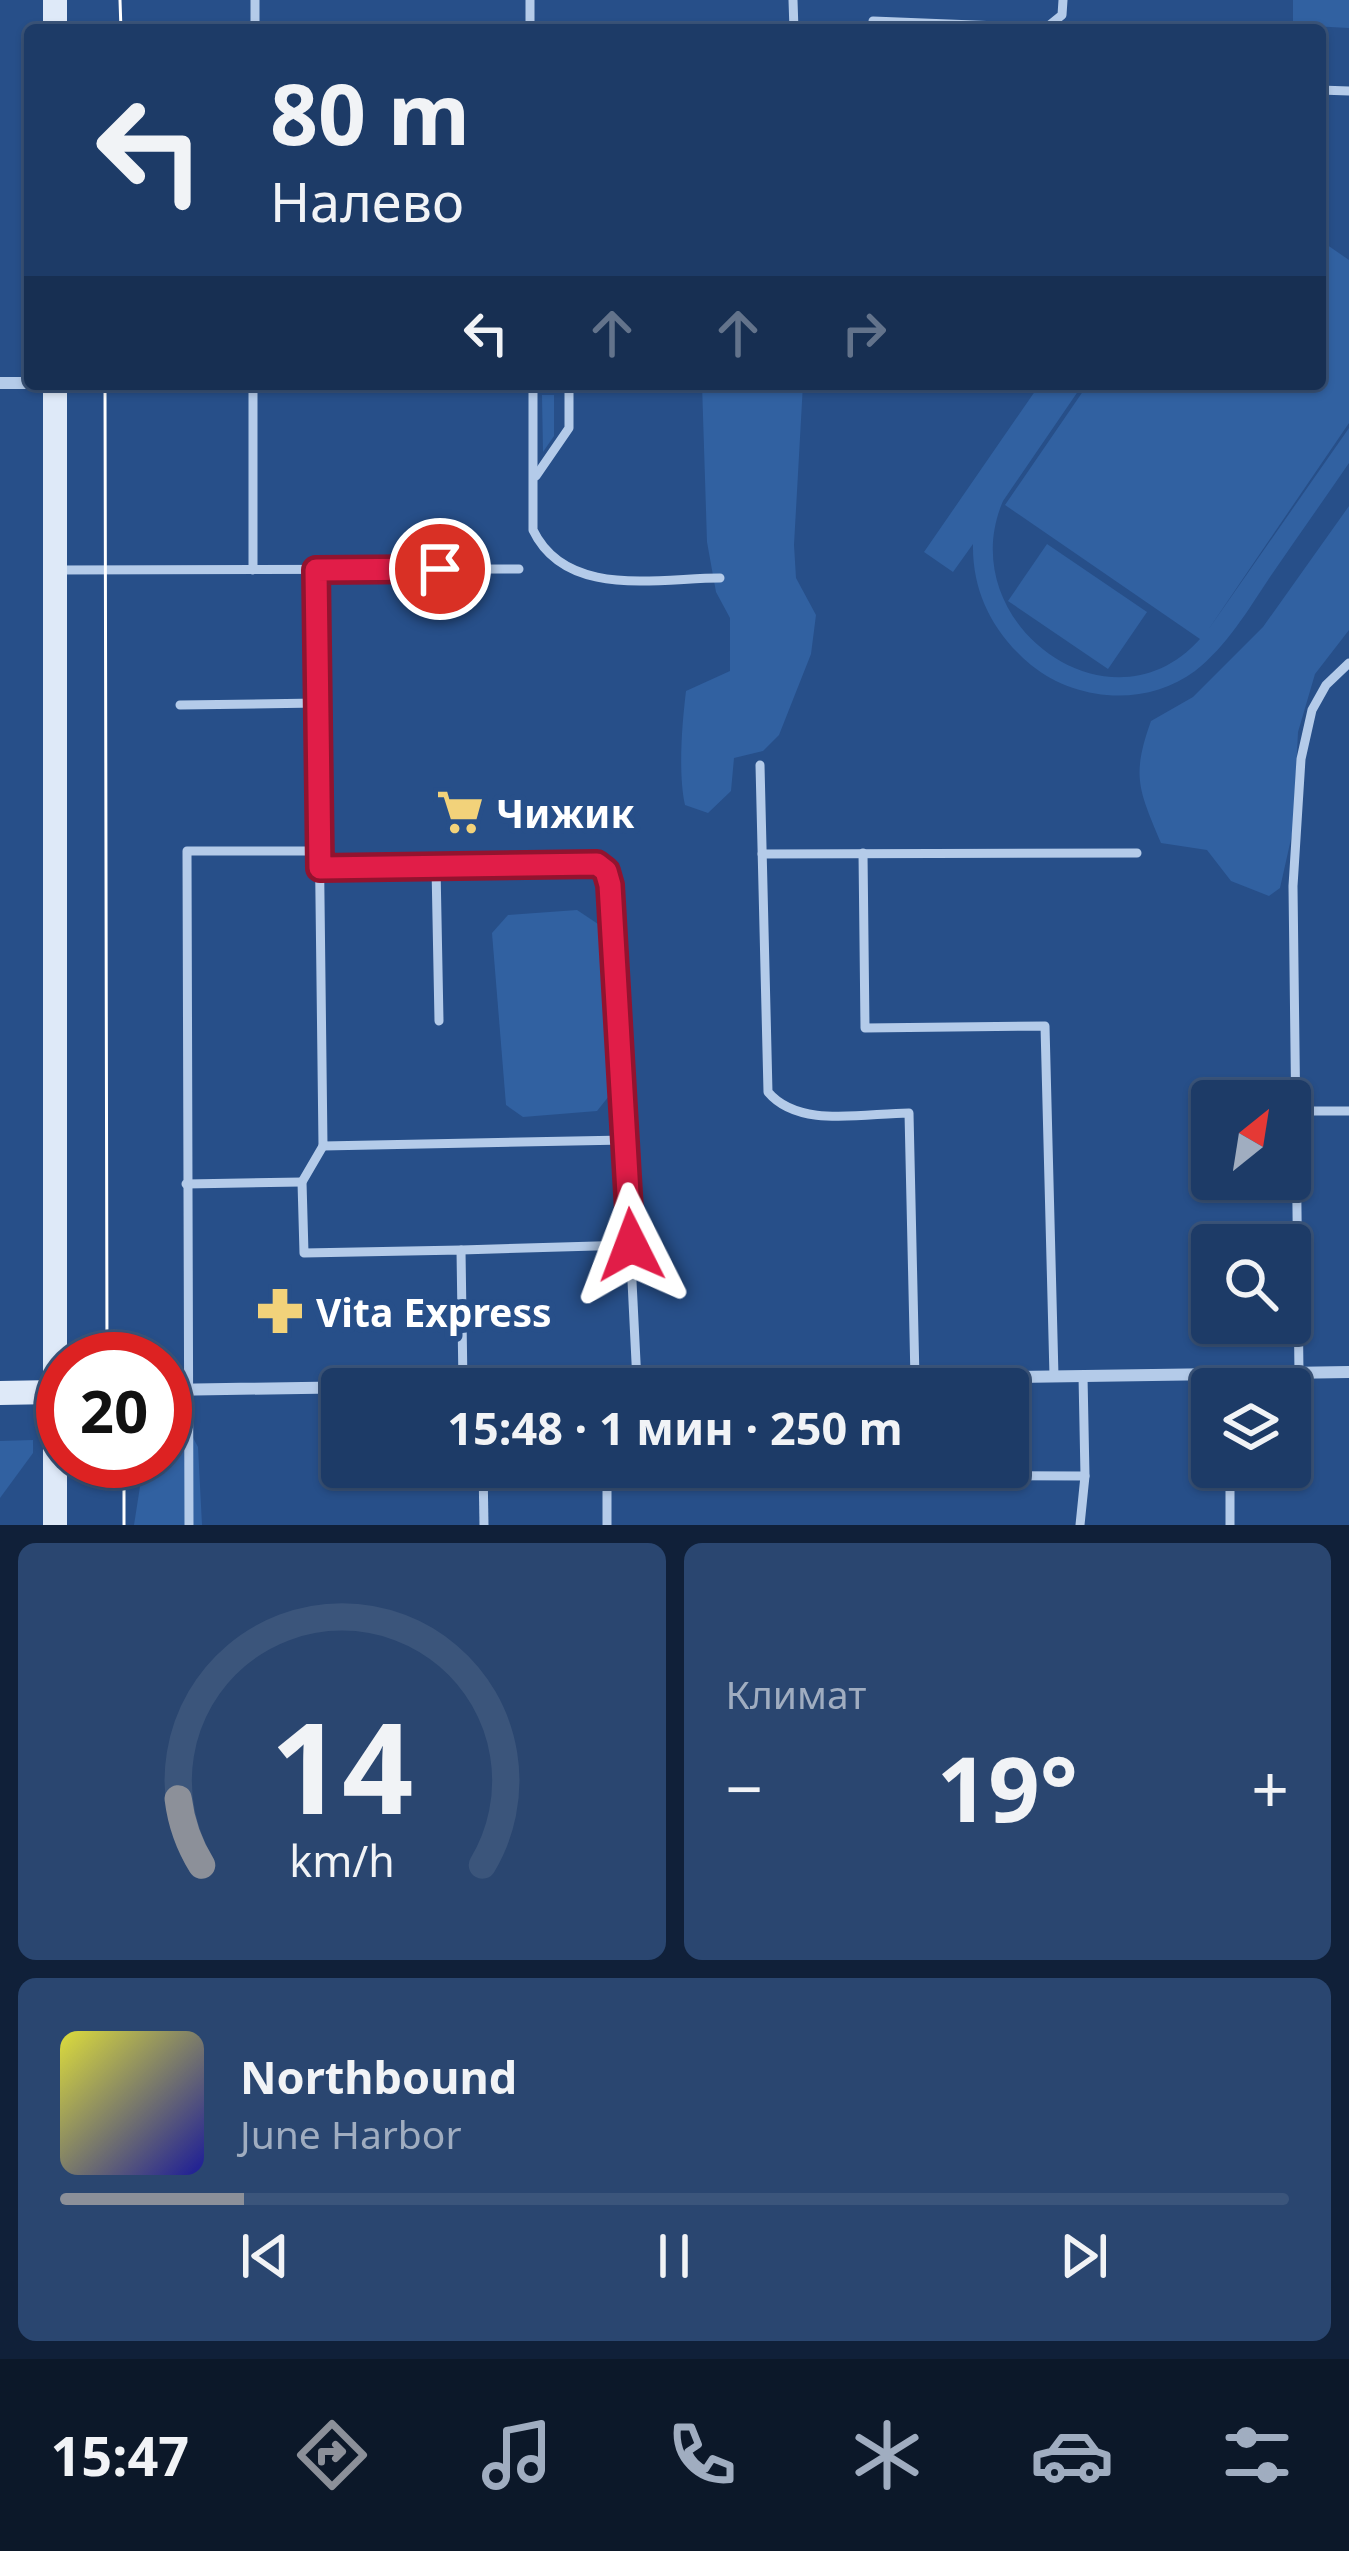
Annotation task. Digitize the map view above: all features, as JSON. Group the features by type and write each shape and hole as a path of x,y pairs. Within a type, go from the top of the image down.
{"main road":[{"path":"55,390 59,1332"},
{"path":"0,1393 36,1392"},
{"path":"55,1525 56,1488"}],"street":[{"path":"1311,1373 1349,1372"},
{"path":"1029,1376 1191,1380"},
{"path":"192,1390 321,1388"}],"lane":[{"path":"873,24 873,20 960,24"},
{"path":"253,390 253,569"},
{"path":"533,390 533,530 539,542 561,563 597,579 720,578"},
{"path":"533,479 569,428 569,390"},
{"path":"56,570 519,569"},
{"path":"316,570 323,1146 302,1182 304,1253 631,1245"},
{"path":"1295,1080 1293,886 1301,759 1312,710 1326,686 1349,663"},
{"path":"180,705 317,704"},
{"path":"760,765 768,1092 796,1114 909,1113 915,1368"},
{"path":"187,1332 187,851 320,851"},
{"path":"762,854 1137,853"},
{"path":"863,854 866,1028 1045,1026 1054,1376"},
{"path":"320,868 597,864 606,871 636,1368"},
{"path":"436,867 440,1021"},
{"path":"1311,1112 1349,1111"},
{"path":"323,1146 625,1141"},
{"path":"186,1184 302,1182"},
{"path":"1296,1200 1299,1368"},
{"path":"461,1250 464,1368"},
{"path":"1080,1525 1085,1476 1083,1376"},
{"path":"1029,1476 1085,1476"},
{"path":"189,1488 189,1525"},
{"path":"483,1488 484,1525"},
{"path":"607,1488 607,1525"},
{"path":"1229,1488 1230,1525"}],"shaded area":[{"path":"1293,0 1349,0 1349,28 1293,24"},
{"path":"1326,244 1349,260 1349,423 1208,630 1349,428 1349,463 1236,627 1195,671 1176,683 1134,695 1069,687 1031,665 996,626 976,579 973,544 953,572 924,552 1036,390 1079,390 1003,501 993,546 999,588 1019,624 1048,653 1084,672 1124,677 1164,667 1200,639 1005,505 1084,390 1326,390"},
{"path":"702,390 803,390 794,545 796,578 816,615 811,654 779,735 763,751 734,758 731,791 708,813 685,805 681,764 686,691 730,671 730,618 716,592 707,542"},
{"path":"542,395 554,395 554,436 543,452"},
{"path":"1349,506 1349,630 1315,674 1298,732 1293,830 1280,888 1269,896 1231,881 1207,850 1161,843 1140,783 1141,756 1151,721 1193,697 1263,627"},
{"path":"1047,544 1147,612 1108,669 1008,601"},
{"path":"577,910 598,924 609,1096 597,1111 523,1117 506,1105 492,933 508,915"},
{"path":"192,1436 198,1447 202,1525 134,1525 140,1488 192,1488"},
{"path":"33,1440 33,1453 0,1498 0,1441"}],"tram line":[{"path":"120,0 121,24"},
{"path":"105,390 107,1332"},
{"path":"124,1488 124,1525"}],"place":[{"name":"Чижик","path":"460,812"},
{"name":"Vita Express","path":"280,1311"}],"route":[{"path":"440,569 316,570 320,868 597,864 606,871 631,1245"}]}
